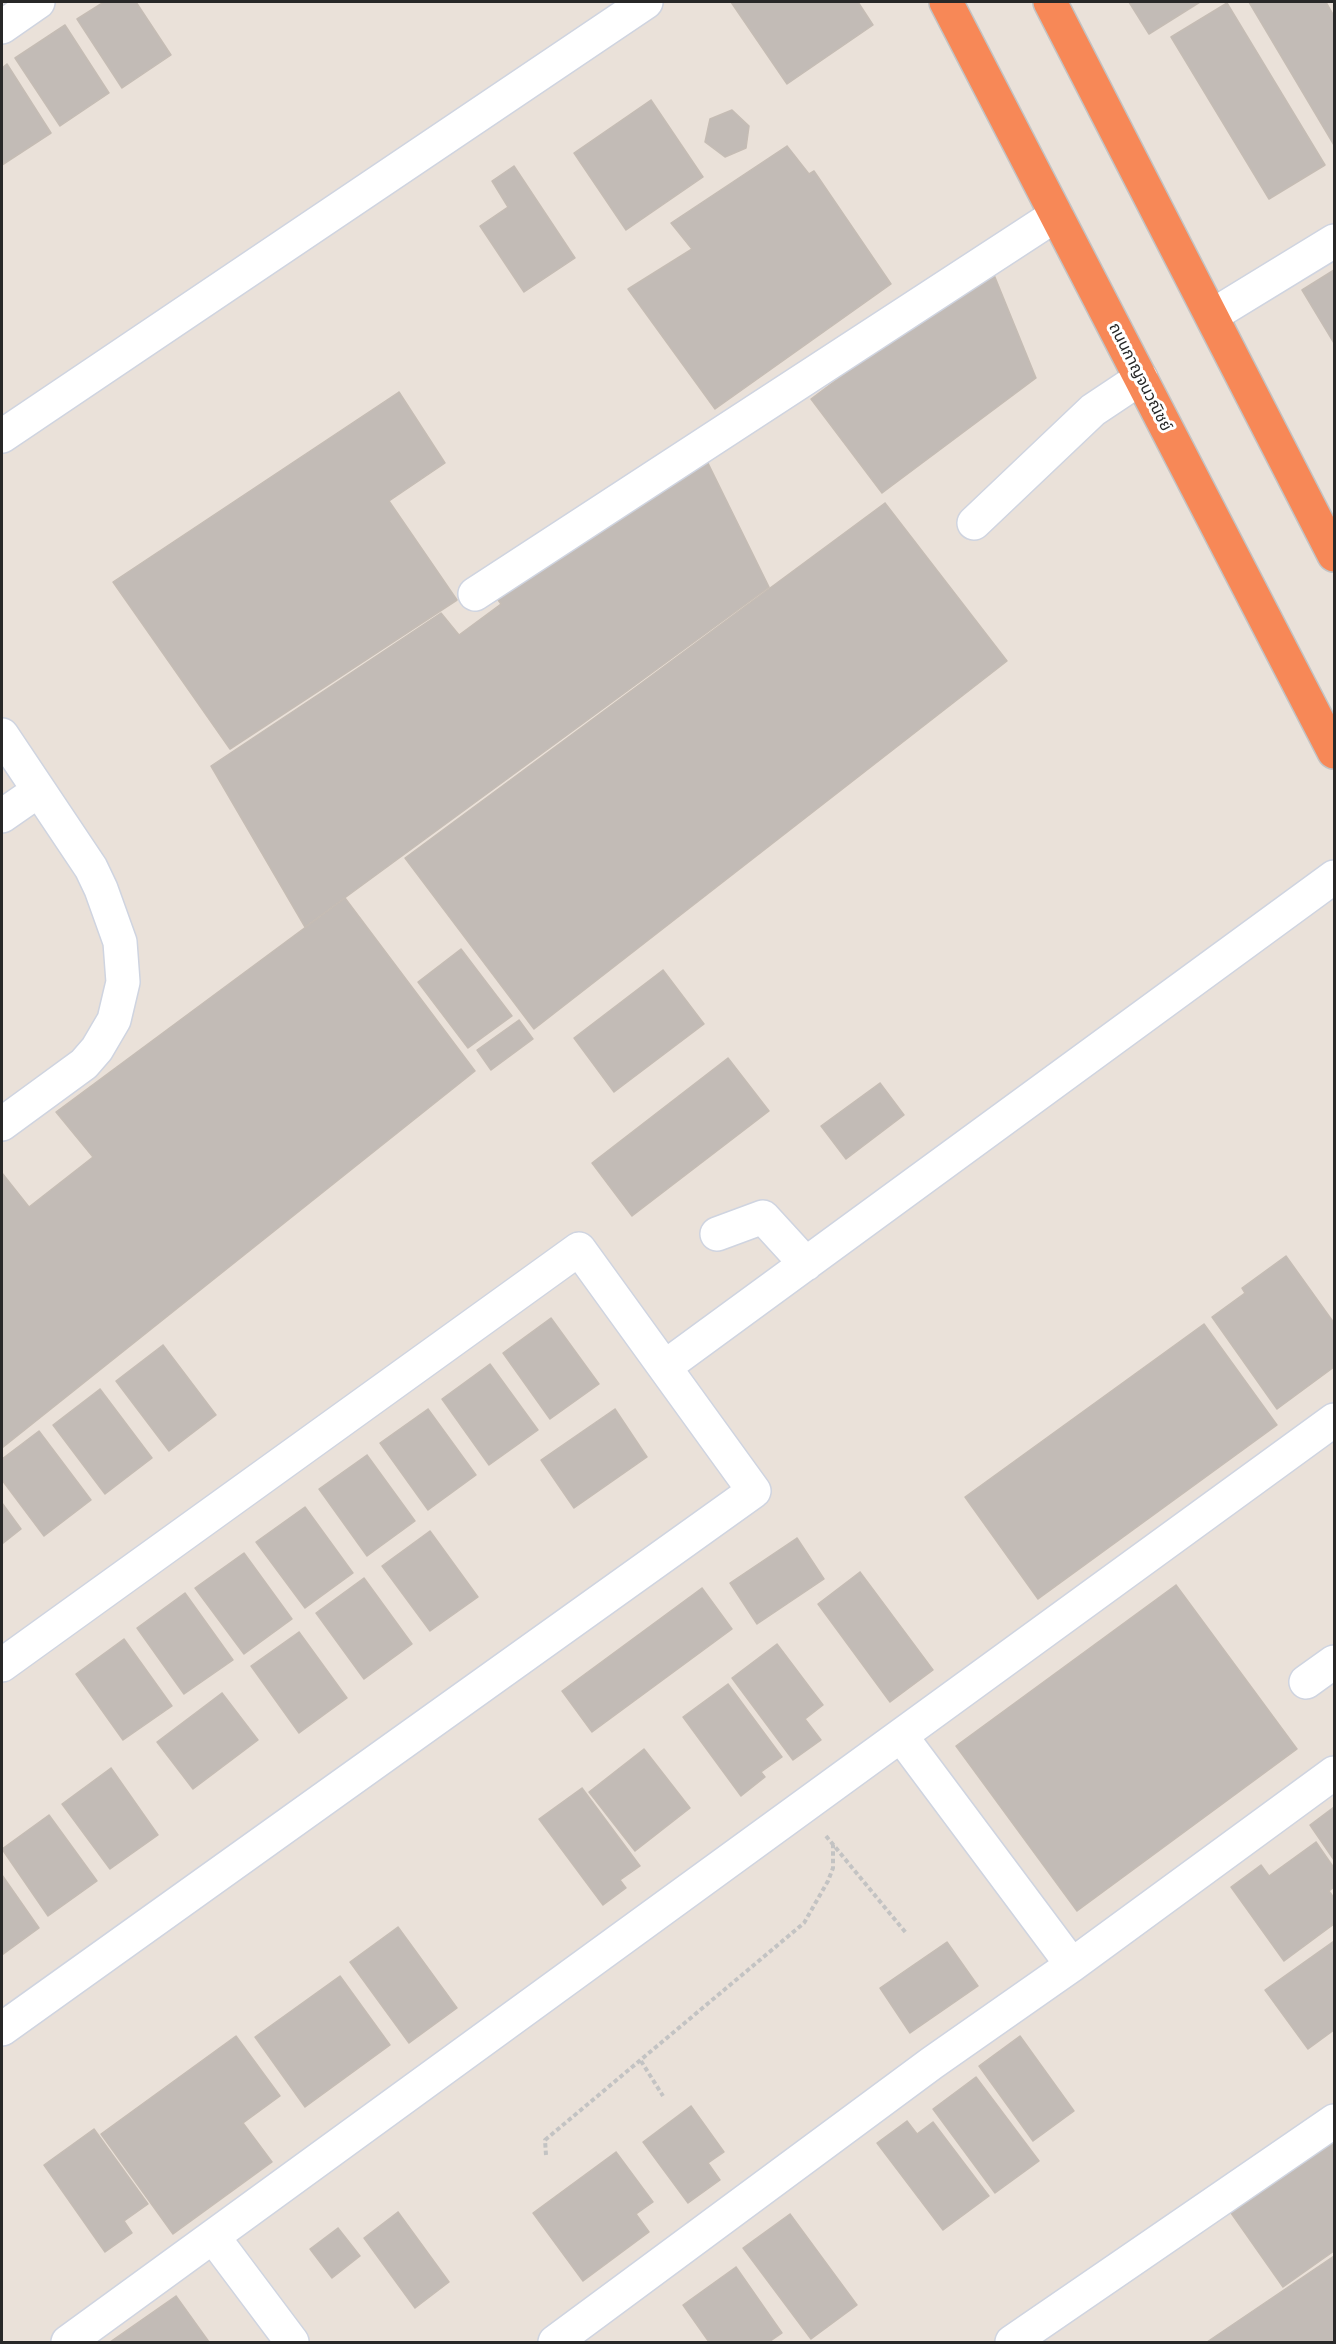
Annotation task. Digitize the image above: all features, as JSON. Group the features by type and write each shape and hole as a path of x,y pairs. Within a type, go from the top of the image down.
{"highway":[{"name":"ถนนกาญจนวณิชย์","path":"946,2 1335,752"},
{"path":"1050,2 1335,555"}],"street":[{"path":"2,27 38,2"},
{"path":"2,436 646,2"},
{"path":"475,594 1056,214"},
{"path":"1213,315 1335,241"},
{"path":"974,523 1093,410 1141,378"},
{"path":"2,735 91,868 110,909 120,942 123,982 114,1020 91,1056 71,1076 2,1124"},
{"path":"2,816 38,791"},
{"path":"666,1366 1335,877"},
{"path":"717,1234 763,1217 806,1264"},
{"path":"2,1665 579,1249 666,1366 754,1491 2,2029"},
{"path":"68,2343 1335,1420"},
{"path":"1306,1682 1335,1662"},
{"path":"901,1736 1072,1965"},
{"path":"555,2343 932,2063 1072,1965 1335,1773"},
{"path":"1012,2343 1335,2121"},
{"path":"214,2238 292,2343"}],"path":[{"path":"803,1807 906,1934"},
{"path":"546,2156 545,2140 804,1923 833,1868 833,1845"},
{"path":"641,2061 663,2096"}],"building":[{"path":"104,2 136,2 171,55 122,88 77,19"},
{"path":"731,2 858,2 873,25 787,84"},
{"path":"1129,2 1200,2 1149,34"},
{"path":"1249,2 1326,2 1334,16 1334,145"},
{"path":"1227,3 1325,165 1269,199 1171,37"},
{"path":"65,25 109,93 60,126 15,58"},
{"path":"7,64 51,133 2,165 2,68"},
{"path":"651,100 703,177 626,230 574,153"},
{"path":"732,110 749,126 746,148 725,157 705,142 710,119"},
{"path":"787,146 809,174 814,171 891,284 715,409 628,289 692,249 671,223"},
{"path":"514,166 575,258 524,292 480,226 508,207 492,181"},
{"path":"990,265 1036,378 882,493 811,399"},
{"path":"1334,270 1334,343 1302,290"},
{"path":"399,392 445,463 389,501 457,600 230,749 113,582"},
{"path":"703,453 769,587 305,927 211,766 441,613 459,635 501,604 493,593"},
{"path":"885,503 1007,661 534,1029 405,858"},
{"path":"345,898 475,1071 2,1448 2,1173 29,1207 93,1157 56,1112"},
{"path":"461,949 512,1016 468,1048 418,982"},
{"path":"663,970 704,1024 614,1092 574,1038"},
{"path":"519,1020 533,1039 491,1070 477,1050"},
{"path":"728,1058 769,1111 632,1216 592,1163"},
{"path":"880,1083 904,1115 846,1159 821,1126"},
{"path":"1286,1256 1334,1323 1334,1367 1277,1409 1212,1317 1245,1293 1242,1288"},
{"path":"551,1318 599,1384 550,1419 503,1353"},
{"path":"1204,1324 1277,1425 1038,1599 965,1497"},
{"path":"163,1345 216,1415 169,1451 116,1381"},
{"path":"490,1364 538,1430 489,1465 442,1399"},
{"path":"100,1389 152,1458 105,1494 53,1425"},
{"path":"428,1409 476,1475 428,1510 380,1443"},
{"path":"615,1409 647,1457 574,1508 541,1460"},
{"path":"39,1431 91,1500 44,1536 2,1480 2,1459"},
{"path":"367,1455 415,1521 367,1556 319,1489"},
{"path":"2,1503 21,1529 2,1544"},
{"path":"305,1507 353,1573 305,1608 256,1542"},
{"path":"430,1531 478,1597 430,1631 382,1566"},
{"path":"797,1538 824,1579 757,1624 730,1583"},
{"path":"244,1553 292,1619 244,1654 195,1588"},
{"path":"860,1572 933,1670 890,1702 818,1604"},
{"path":"364,1578 412,1644 364,1679 316,1613"},
{"path":"1176,1585 1297,1749 1077,1911 956,1746"},
{"path":"702,1588 732,1629 592,1732 562,1691"},
{"path":"185,1593 233,1660 184,1694 137,1628"},
{"path":"299,1632 347,1698 299,1733 251,1666"},
{"path":"124,1639 172,1706 123,1740 76,1674"},
{"path":"777,1644 823,1705 805,1719 821,1740 793,1760 732,1678"},
{"path":"728,1684 782,1757 761,1772 765,1777 741,1796 683,1717"},
{"path":"222,1693 258,1740 193,1789 157,1742"},
{"path":"644,1749 690,1808 635,1851 589,1792"},
{"path":"111,1768 158,1835 110,1869 62,1804"},
{"path":"582,1788 640,1866 620,1880 626,1888 603,1905 539,1819"},
{"path":"1334,1807 1334,1860 1310,1825"},
{"path":"49,1815 97,1881 48,1916 2,1849"},
{"path":"1316,1842 1334,1868 1334,1887 1329,1891 1334,1898 1334,1924 1284,1961 1231,1887 1261,1865 1269,1876"},
{"path":"2,1875 39,1928 2,1955"},
{"path":"398,1927 457,2008 409,2043 350,1962"},
{"path":"1334,1941 1334,2030 1308,2049 1265,1990"},
{"path":"947,1942 978,1986 910,2033 880,1988"},
{"path":"340,1976 390,2045 305,2107 255,2037"},
{"path":"236,2036 280,2096 243,2123 272,2162 173,2234 101,2134"},
{"path":"1020,2036 1074,2111 1033,2141 979,2066"},
{"path":"976,2077 1039,2161 995,2193 933,2109"},
{"path":"691,2106 724,2152 708,2163 720,2180 688,2203 643,2142"},
{"path":"907,2121 917,2134 933,2122 989,2196 943,2230 877,2143"},
{"path":"94,2129 148,2204 124,2221 132,2233 105,2252 44,2165"},
{"path":"1334,2137 1334,2251 1283,2287 1229,2210"},
{"path":"616,2152 653,2202 636,2214 649,2232 583,2281 533,2213"},
{"path":"398,2212 449,2282 415,2308 364,2238"},
{"path":"790,2214 857,2305 811,2339 743,2248"},
{"path":"338,2228 360,2256 332,2278 310,2249"},
{"path":"1334,2256 1334,2342 1207,2342"},
{"path":"736,2267 782,2333 769,2342 709,2342 683,2305"},
{"path":"176,2296 209,2342 110,2342"}]}
